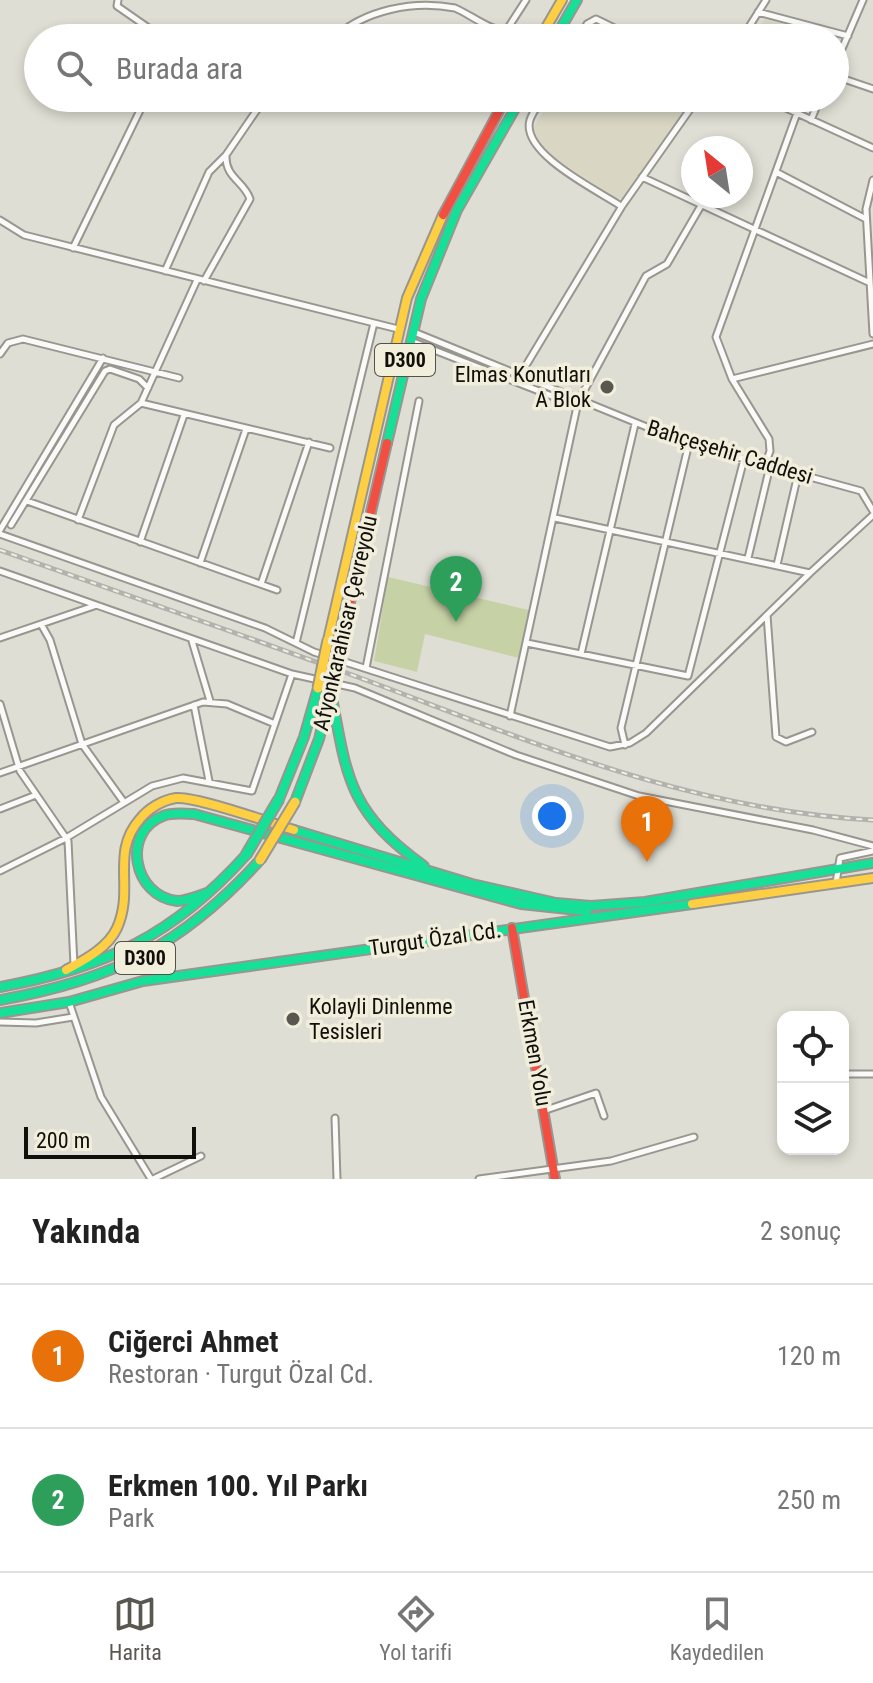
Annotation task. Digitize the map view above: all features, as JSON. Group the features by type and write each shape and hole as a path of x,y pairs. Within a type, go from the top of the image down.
{"main road":[{"path":"548,24 562,0"},
{"path":"563,24 577,0"},
{"name":"Afyonkarahisar Çevreyolu","path":"45,981 86,969 136,947 191,912 246,855 279,799 304,737 318,688 398,329 436,228 498,112"},
{"name":"Afyonkarahisar Çevreyolu","path":"0,1000 91,982 166,947 221,904 260,860 295,802 319,739 411,336 427,281 449,227 513,112"},
{"path":"331,690 342,761 352,786 386,836 431,872"},
{"path":"45,981 91,957 116,931 126,900 123,850 126,834 136,819 164,801 177,798 431,872 556,903 620,908"},
{"path":"221,884 194,900 173,901 155,894 136,866 136,843 142,830 165,813 180,811 521,904 620,908"},
{"name":"Turgut Özal Cd.","path":"0,1013 69,1002 143,981 512,928 873,863"},
{"name":"Turgut Özal Cd.","path":"620,908 873,878"},
{"name":"Erkmen Yolu","path":"512,928 546,1110 555,1179"},
{"name":"D300","path":"0,987 45,981"}],"street":[{"path":"118,0 117,6 143,24"},
{"path":"511,24 526,0"},
{"path":"751,24 766,0"},
{"path":"849,34 863,0"},
{"path":"352,24 364,14 414,4 452,6 491,24"},
{"path":"758,12 803,24"},
{"path":"587,24 596,19 606,24"},
{"path":"849,81 873,89"},
{"path":"75,248 139,112"},
{"path":"165,271 209,172 226,155 255,112"},
{"path":"534,112 529,120 529,136 539,152 622,206"},
{"path":"516,382 622,206 688,112"},
{"path":"811,120 814,112"},
{"path":"748,558 768,465 769,439 732,379 716,337 797,113 873,148"},
{"path":"78,520 114,425 141,403 200,280 250,199 247,190 229,174 226,155"},
{"path":"776,172 866,219"},
{"path":"642,177 681,195"},
{"path":"873,180 866,219 873,334"},
{"path":"510,716 578,402 646,276 667,264 700,208"},
{"path":"711,208 868,282"},
{"path":"0,220 24,235 398,329"},
{"path":"296,643 374,323"},
{"name":"Bahçeşehir Caddesi","path":"411,336 689,443 861,491 873,513"},
{"name":"Bahçeşehir Caddesi","path":"411,336 516,382 567,402 578,402"},
{"path":"0,354 2,345 16,338 179,378"},
{"path":"732,379 873,344"},
{"path":"103,358 0,532 366,668 600,745 625,745 646,733 873,513"},
{"path":"11,525 105,371 110,369 139,379 148,388"},
{"path":"366,668 419,401"},
{"path":"141,403 330,448"},
{"path":"140,542 184,415"},
{"path":"581,654 635,424"},
{"path":"200,563 246,429"},
{"path":"261,584 309,442"},
{"path":"625,745 621,728 689,443"},
{"path":"527,643 688,676 744,459"},
{"path":"777,565 798,474"},
{"path":"27,501 277,590"},
{"path":"555,518 664,539 810,573"},
{"path":"0,571 292,674 355,688 516,755 639,796 813,830 873,849"},
{"path":"0,638 94,605"},
{"path":"767,615 776,737 786,742 812,732"},
{"path":"41,624 50,640 82,744 123,801"},
{"path":"192,641 210,701"},
{"path":"0,871 66,838 152,786 183,778 246,791 254,789 292,674"},
{"path":"0,773 210,701 275,724"},
{"path":"0,704 19,767 66,838 74,966"},
{"path":"194,705 209,781"},
{"path":"0,809 36,795"},
{"path":"836,883 840,858 873,849"},
{"path":"69,1002 101,1097 152,1179 201,1156"},
{"path":"0,1022 36,1023 73,1017"},
{"path":"849,1074 873,1074"},
{"path":"546,1110 596,1093 604,1116"},
{"path":"335,1118 337,1179"},
{"path":"479,1179 555,1166 611,1161 694,1137"}],"shaded area":[{"path":"765,19 785,24 761,24"},
{"path":"543,112 684,112 623,198 617,199 541,149 534,127"}],"green space":[{"path":"388,577 533,611 523,659 425,634 417,672 374,661"}],"railway":[{"path":"0,550 609,768 738,802 804,814 873,820"}],"traffic: fast":[{"path":"563,24 577,0"},
{"path":"387,443 421,299 457,210 513,112"},
{"path":"331,690 341,641"},
{"path":"279,799 304,737 318,688"},
{"path":"295,802 319,739 331,690"},
{"path":"331,692 347,770 355,791 380,828 424,866"},
{"path":"246,855 279,799"},
{"path":"207,893 177,901 162,897 150,888 142,876 137,849 141,835 150,824 167,815 194,814 521,904 587,911"},
{"path":"294,830 472,884 556,903 591,906 645,902 873,863"},
{"path":"0,987 73,970 135,944 192,907 246,855"},
{"path":"0,1000 77,982 144,954 203,915 260,860"},
{"path":"0,1013 69,1002 143,981 692,904"}],"traffic: slow":[{"path":"548,24 562,0"},
{"path":"328,640 407,298 443,215"},
{"path":"318,688 328,640"},
{"path":"66,970 102,947 117,928 124,899 126,845 140,819 156,806 171,799 186,799 216,805 294,830"},
{"path":"260,860 295,802"},
{"path":"692,904 873,878"}],"traffic: jam":[{"path":"443,215 498,112"},
{"path":"341,641 387,443"},
{"path":"512,928 555,1179"}],"place":[{"name":"Elmas Konutları A Blok","path":"607,387"},
{"name":"Erkmen 100. Yıl Parkı","path":"456,622"},
{"name":"Ciğerci Ahmet","path":"647,862"},
{"name":"Kolayli Dinlenme Tesisleri","path":"293,1019"}]}
